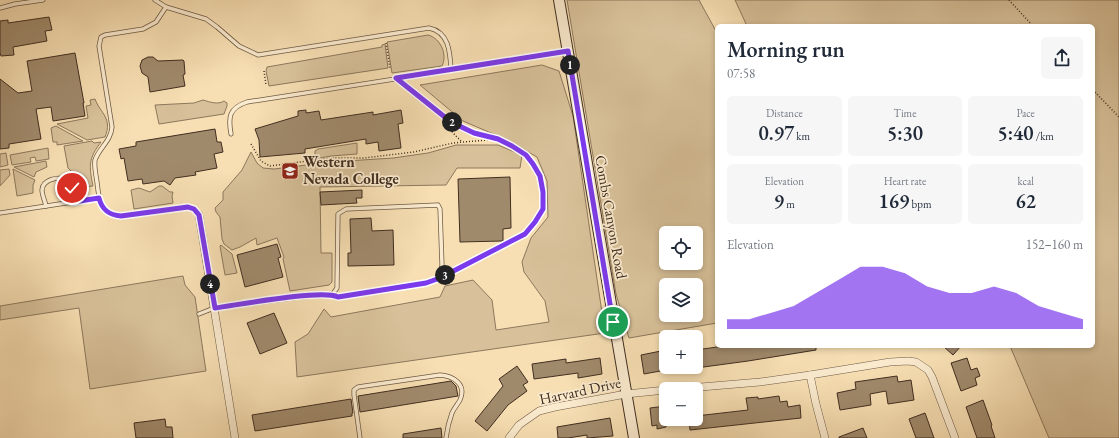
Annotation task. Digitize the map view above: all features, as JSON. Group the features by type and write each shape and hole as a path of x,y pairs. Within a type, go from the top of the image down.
{"street":[{"name":"Combs Canyon Road","path":"559,0 634,438"},
{"path":"199,215 235,438"},
{"path":"703,387 760,382 890,362 916,362 928,370 932,377 955,438"},
{"path":"810,375 825,438"},
{"name":"Harvard Drive","path":"509,438 519,425 539,411 626,394 659,391"}],"lane":[{"path":"0,8 43,0"},
{"path":"155,0 166,7 206,19 239,46 258,55 395,33 429,28 434,29 441,33 448,44 452,69"},
{"path":"166,7 156,22 144,29 105,35 101,37 99,46 112,127 110,138 98,154 95,161 99,198 104,208 113,216 188,207 194,209 199,215"},
{"path":"231,134 229,124 233,110 238,105 247,102 568,51"},
{"path":"46,206 42,190 44,184 55,178 66,179 69,182 72,188 73,202"},
{"path":"0,213 99,198"},
{"path":"199,314 214,308 300,296 332,294 338,297 426,283 440,278 442,266 440,209 438,204 346,209 338,214 337,288 332,294"},
{"path":"360,438 354,390 358,387 440,375 454,378 460,385 461,398 452,411 446,438"}],"path":[{"path":"1009,0 1031,24"},
{"path":"386,43 390,68"},
{"path":"264,71 266,85"},
{"path":"396,78 451,122 474,133 498,139 526,155 540,176 543,192 543,209 525,234 440,278"},
{"path":"1095,92 1119,117"},
{"path":"442,115 453,133 463,142"},
{"path":"251,144 261,161 270,166 331,158 364,158 407,153 453,143 498,139"}],"shaded area":[{"path":"567,0 699,0 715,29 715,323 676,330 659,330 659,333 629,338 616,294"},
{"path":"735,0 1119,0 1119,438 1049,438 1011,348 1095,348 1095,24 746,24"},
{"path":"428,35 436,39 442,47 444,61 442,66 392,73 387,42"},
{"path":"385,44 388,68 269,86 266,71 267,67 382,47 382,45"},
{"path":"542,65 559,71 573,116 605,333 297,377 295,342 308,334 324,309 331,317 440,297 445,286 473,280 492,300 496,330 549,322 545,301 524,272 522,262 531,238 548,217 547,181 537,157 505,139 463,121 420,85"},
{"path":"95,99 107,120 108,125 105,137 87,140 57,124 88,118 86,106 91,105 90,100"},
{"path":"203,100 217,103 224,101 227,103 224,114 159,124 155,105 194,103"},
{"path":"56,126 83,141 57,145 57,142 53,142 51,128"},
{"path":"92,141 94,143 101,142 94,153 90,168 93,186 80,187 77,177 68,168 64,146"},
{"path":"357,143 357,154 315,159 315,151 318,149"},
{"path":"456,145 498,145 522,155 520,168 457,168 446,185 320,187 321,253 332,253 332,282 329,285 290,291 283,259 284,257 277,238 257,245 256,238 232,250 224,244 222,239 220,217 215,208 223,200 223,192 242,170 251,152 257,163 263,168 274,169 331,162 393,158 428,153"},
{"path":"48,148 49,159 36,161 35,157 30,158 31,162 12,165 10,155"},
{"path":"6,153 8,165 0,167 0,154"},
{"path":"46,161 47,167 36,172 34,177 14,167"},
{"path":"9,169 10,175 0,186 0,170"},
{"path":"13,169 35,180 33,185 33,193 17,196"},
{"path":"159,186 173,192 173,203 134,209 131,190 139,188 150,192"},
{"path":"221,245 232,254 237,273 225,275"},
{"path":"183,276 185,285 195,297 206,371 90,389 79,308 0,320 0,306"}],"building":[{"path":"49,17 52,30 45,31 47,41 13,47 14,55 1,56 0,21 8,20 8,23"},
{"path":"75,53 85,116 53,121 51,107 36,109 41,139 9,144 9,148 0,149 0,79 18,93 32,91 27,61"},
{"path":"148,57 153,57 158,61 183,60 185,86 150,92 148,77 142,73 140,66 142,60"},
{"path":"306,110 306,113 319,111 321,120 373,112 373,115 401,110 403,123 398,124 401,148 379,151 378,142 366,144 366,139 305,149 305,153 260,157 259,140 255,129 298,116 298,111"},
{"path":"215,129 217,142 221,142 223,152 214,154 217,168 195,172 196,175 175,178 170,185 164,181 143,184 142,179 128,181 124,158 121,159 119,149 136,146 136,142"},
{"path":"510,177 511,228 503,229 503,241 460,242 458,179"},
{"path":"362,190 362,198 356,198 357,203 321,205 320,192"},
{"path":"371,218 372,231 393,230 394,265 348,266 348,253 351,253 350,219"},
{"path":"277,244 281,257 278,258 283,277 245,287 237,255"},
{"path":"274,313 287,343 260,354 247,323"},
{"path":"715,347 816,348 816,350 703,367 703,349"},
{"path":"945,348 959,348 953,355"},
{"path":"659,351 659,371 644,374 641,355"},
{"path":"600,358 602,374 578,378 578,373 534,379 532,364 566,359 566,363"},
{"path":"967,358 971,370 977,368 980,376 975,378 977,385 961,391 951,363"},
{"path":"517,366 528,382 523,385 527,391 508,405 487,431 475,421 503,386 499,379"},
{"path":"897,376 898,382 911,380 914,400 888,404 886,391 870,394 871,405 840,410 837,393 856,389 855,382"},
{"path":"451,381 456,386 458,396 360,412 358,396"},
{"path":"779,396 780,402 787,401 788,407 800,405 801,418 690,430 690,426 703,426 703,415 748,410 746,398 758,397 758,399"},
{"path":"351,399 352,416 255,431 252,415"},
{"path":"983,400 995,438 977,438 966,407"},
{"path":"659,407 659,426 666,427 657,429 657,425 652,426 650,408"},
{"path":"925,413 934,438 916,438 909,419"},
{"path":"610,418 613,436 587,438 587,435 558,438 557,427"},
{"path":"165,419 166,427 172,427 173,438 136,438 134,423"},
{"path":"441,428 442,438 403,438 403,434"},
{"path":"863,428 867,438 839,438 839,437"}],"place":[{"name":"Western Nevada College","path":"290,171"}],"route":[{"path":"72,188 73,202 99,198 104,208 113,216 188,207 194,209 199,215 215,308 300,296 332,294 338,297 426,283 440,278 525,234 543,209 543,192 540,176 526,155 498,139 474,133 451,122 396,78 568,51 613,322"}]}
